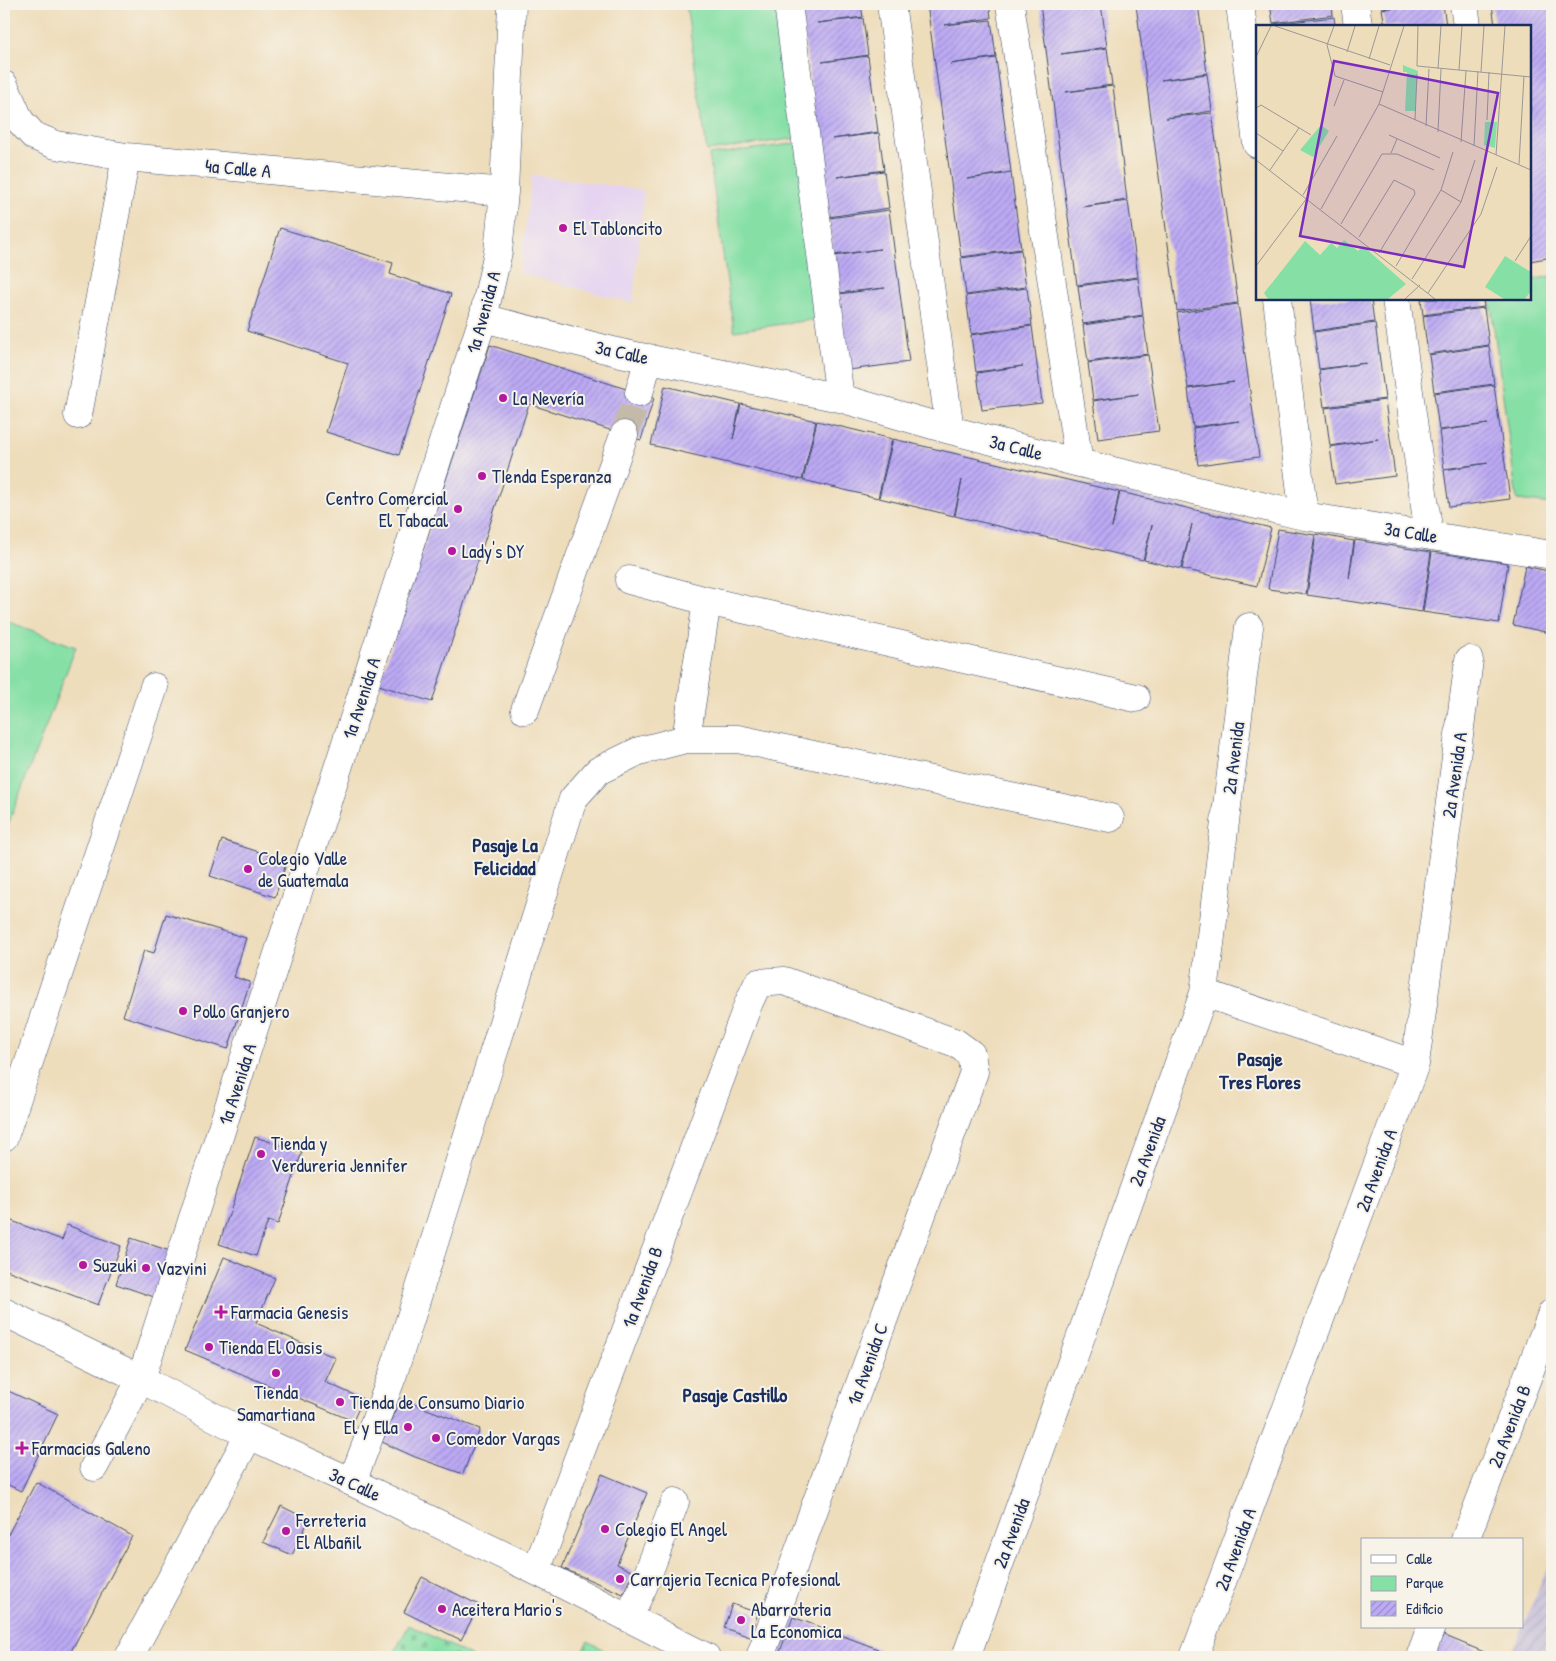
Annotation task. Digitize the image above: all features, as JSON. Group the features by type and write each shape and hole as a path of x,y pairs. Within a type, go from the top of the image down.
{"street":[{"name":"1a Avenida A","path":"94,1467 141,1379 483,318 498,252 504,192 512,4"},
{"path":"788,4 840,398"},
{"path":"891,4 950,430"},
{"path":"1010,4 1079,463"},
{"path":"1240,4 1256,136"},
{"path":"1355,4 1358,25"},
{"path":"1464,4 1467,25"},
{"name":"4a Calle A","path":"4,84 20,121 34,136 56,145 126,157 504,192"},
{"path":"78,415 126,157"},
{"path":"1277,300 1304,516"},
{"path":"1396,300 1429,535"},
{"name":"3a Calle","path":"483,318 622,353 840,398 950,430 1079,463 1304,516 1552,555"},
{"path":"639,393 649,358"},
{"path":"525,710 624,435"},
{"path":"629,580 707,601 1136,698"},
{"path":"686,739 707,601"},
{"name":"2a Avenida","path":"966,1657 1204,993 1249,627"},
{"name":"2a Avenida A","path":"1194,1657 1416,1064 1470,660"},
{"path":"4,1137 154,687"},
{"path":"352,1482 393,1374 573,799 598,771 639,751 686,739 738,740 1110,818"},
{"name":"1a Avenida B","path":"536,1571 749,1002 758,983 784,981 956,1043 971,1054 974,1072"},
{"path":"1204,993 1416,1064"},
{"name":"1a Avenida C","path":"760,1657 974,1072"},
{"name":"3a Calle","path":"4,1312 141,1379 249,1435 352,1482 536,1571 706,1657"},
{"name":"2a Avenida B","path":"1466,1538 1552,1313"},
{"path":"129,1657 249,1435"},
{"path":"628,1618 675,1502"},
{"path":"1420,1657 1431,1628"}],"shaded area":[{"path":"532,175 644,190 633,303 520,273"},
{"path":"1552,1556 1552,1657 1510,1657 1522,1628 1524,1628 1524,1623"}],"green space":[{"path":"686,4 778,4 797,138 707,151"},
{"path":"799,143 824,318 734,331 709,155"},
{"path":"1552,276 1552,504 1517,500 1490,300 1531,300 1531,280"},
{"path":"4,620 76,647 4,835"},
{"path":"409,1625 473,1657 392,1657"},
{"path":"588,1641 616,1657 578,1657"}],"building":[{"path":"800,4 861,4 863,17 817,23 863,18 868,55 822,62 868,56 878,132 832,139 879,133 884,170 837,177 884,171 889,208 828,217"},
{"path":"927,4 989,4 991,18 944,25 991,20 996,57 950,64 996,58 1011,172 967,179 1011,173 1021,249 961,257"},
{"path":"1040,4 1101,4 1107,47 1061,54 1107,48 1112,85 1066,92 1113,86 1127,200 1082,207 1128,201 1138,277 1077,285"},
{"path":"1198,4 1207,73 1161,80 1207,74 1212,111 1166,118 1212,113 1238,303 1177,311 1136,5"},
{"path":"1270,4 1332,4 1333,15 1273,23"},
{"path":"1382,4 1404,4 1404,5 1382,8"},
{"path":"1420,4 1443,4 1446,25 1385,25 1382,9"},
{"path":"1492,4 1552,4 1552,257 1531,261 1531,25 1495,25"},
{"path":"1334,17 1335,25 1273,25"},
{"path":"889,210 909,362 849,370 839,294 885,288 839,293 834,256 880,249 834,255 829,218"},
{"path":"280,228 393,263 390,274 451,294 399,455 326,432 348,363 247,331"},
{"path":"1021,250 1026,287 966,295 961,258"},
{"path":"1138,278 1143,315 1083,324 1078,286"},
{"path":"1027,288 1032,325 971,334 966,296"},
{"path":"1310,300 1371,300 1374,322 1314,331"},
{"path":"1421,300 1483,300 1484,307 1423,315"},
{"path":"1238,304 1259,457 1198,465 1193,428 1239,421 1193,427 1188,389 1234,382 1188,388 1177,313"},
{"path":"1484,308 1489,345 1428,354 1423,316"},
{"path":"1143,316 1148,354 1088,362 1083,325"},
{"path":"1375,323 1385,399 1324,407 1319,370 1366,363 1319,369 1314,332"},
{"path":"1032,326 1042,403 982,410 977,373 1023,366 976,372 971,335"},
{"path":"490,345 654,398 641,440 529,404 432,702 379,685"},
{"path":"1489,346 1494,384 1434,392 1429,355"},
{"path":"1148,355 1159,431 1098,439 1093,401 1139,394 1093,400 1088,363"},
{"path":"1494,385 1510,499 1449,507 1444,470 1488,463 1444,469 1439,431 1488,424 1439,430 1434,393"},
{"path":"665,386 740,404 733,439 741,404 816,421 802,480 651,445"},
{"path":"1385,400 1395,476 1335,484 1330,447 1378,439 1330,446 1325,408"},
{"path":"817,421 892,439 878,498 803,480"},
{"path":"893,439 1119,492 1112,528 1120,492 1271,528 1257,586 1182,569 1192,524 1181,569 1144,560 1152,525 1143,560 955,516 962,480 954,516 879,498"},
{"path":"1278,529 1315,535 1306,594 1268,589"},
{"path":"1316,534 1354,541 1349,579 1355,540 1431,552 1422,612 1307,595"},
{"path":"1432,552 1508,563 1499,623 1423,612"},
{"path":"1525,566 1552,572 1552,622 1550,633 1513,625"},
{"name":"Colegio Valle de Guatemala","path":"222,840 287,861 275,897 210,876"},
{"path":"166,914 246,938 234,977 250,982 228,1049 123,1016 144,950 154,953"},
{"path":"255,1137 302,1152 278,1224 268,1221 256,1256 219,1244"},
{"path":"4,1218 62,1240 67,1225 121,1246 98,1305 4,1269"},
{"name":"Vazvini","path":"131,1238 176,1253 160,1299 116,1284"},
{"path":"224,1257 275,1278 256,1323 336,1358 325,1382 363,1399 353,1421 185,1350"},
{"name":"Farmacias Galeno","path":"4,1389 58,1414 21,1491 4,1483"},
{"path":"400,1399 480,1429 463,1474 415,1457 382,1442"},
{"name":"Colegio El Angel","path":"602,1474 647,1493 617,1564 633,1572 623,1594 562,1568"},
{"path":"36,1482 132,1536 68,1657 4,1657 4,1542"},
{"name":"Ferreteria El Albañil","path":"281,1506 309,1520 292,1555 263,1542"},
{"name":"Aceitera Mario's","path":"422,1577 479,1605 461,1640 404,1612"},
{"name":"Abarroteria La Economica","path":"732,1604 758,1613 750,1637 724,1628"},
{"path":"793,1617 878,1649 875,1657 778,1657"},
{"path":"1443,1635 1496,1657 1434,1657"}],"tunnel":[{"path":"624,435 639,393"}],"place":[{"name":"El Tabloncito","path":"563,228"},
{"name":"La Nevería","path":"503,398"},
{"name":"TIenda Esperanza","path":"482,476"},
{"name":"Centro Comercial El Tabacal","path":"458,509"},
{"name":"Lady's DY","path":"452,551"},
{"name":"Colegio Valle de Guatemala","path":"248,869"},
{"name":"Pollo Granjero","path":"183,1011"},
{"name":"Tienda y Verdureria Jennifer","path":"261,1154"},
{"name":"Suzuki","path":"83,1265"},
{"name":"Vazvini","path":"146,1268"},
{"name":"Farmacia Genesis","path":"221,1312"},
{"name":"Tienda El Oasis","path":"209,1347"},
{"name":"Tienda Samartiana","path":"276,1373"},
{"name":"Tienda de Consumo Diario","path":"340,1402"},
{"name":"El y Ella","path":"408,1427"},
{"name":"Comedor Vargas","path":"436,1438"},
{"name":"Farmacias Galeno","path":"22,1448"},
{"name":"Colegio El Angel","path":"605,1529"},
{"name":"Ferreteria El Albañil","path":"286,1531"},
{"name":"Carrajeria Tecnica Profesional","path":"620,1579"},
{"name":"Aceitera Mario's","path":"442,1609"},
{"name":"Abarroteria La Economica","path":"741,1620"}],"district":[{"name":"Pasaje La Felicidad","path":"505,856"},
{"name":"Pasaje Tres Flores","path":"1260,1070"},
{"name":"Pasaje Castillo","path":"735,1394"}]}
